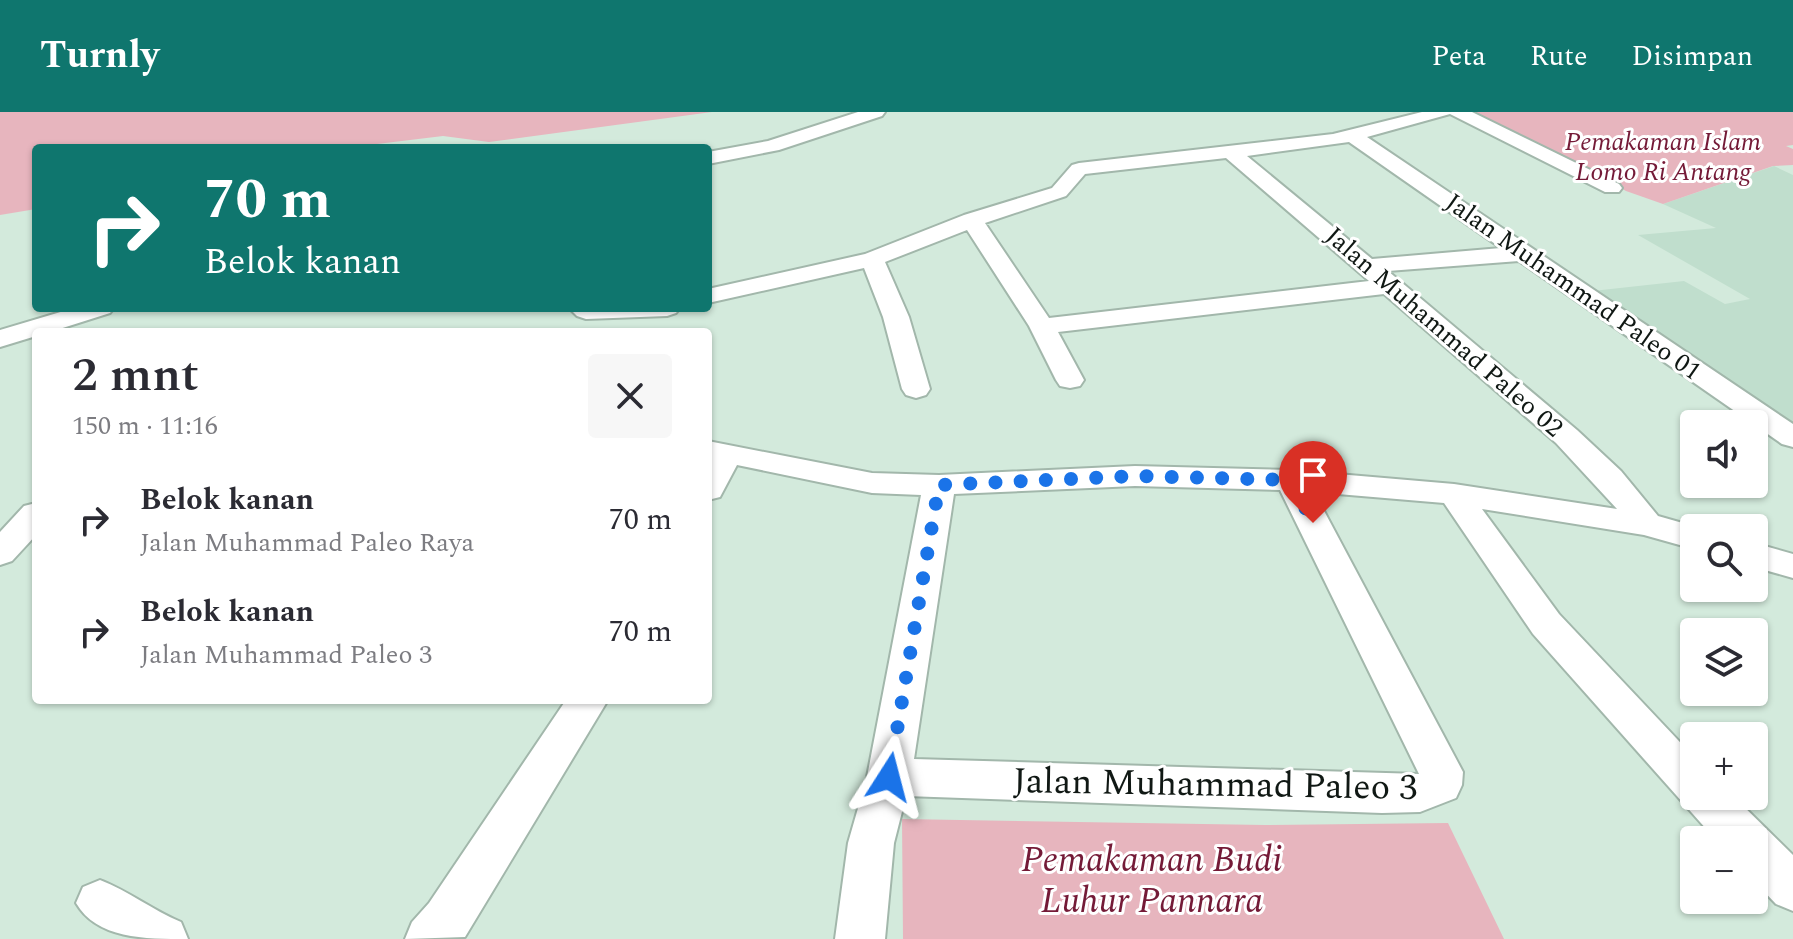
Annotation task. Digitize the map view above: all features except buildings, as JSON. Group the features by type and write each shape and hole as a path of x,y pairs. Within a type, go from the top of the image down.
{"street":[{"path":"712,157 772,146 876,112"},
{"path":"712,295 872,259 972,220 1059,192 1079,169 1353,136 1443,112"},
{"path":"1458,112 1612,188"},
{"name":"Jalan Muhammad Paleo 01","path":"1353,136 1793,438"},
{"name":"Jalan Muhammad Paleo 02","path":"1231,152 1368,266 1578,449 1628,500 1646,524"},
{"path":"972,220 1042,326 1070,380"},
{"path":"1368,266 1526,253"},
{"path":"872,259 896,317 916,389"},
{"path":"1042,326 1133,319 1256,299 1389,286"},
{"path":"49,328 94,318"},
{"path":"0,339 32,332"},
{"path":"712,475 718,452 872,483 939,485 1135,476 1291,480 1454,494 1646,524 1680,534"},
{"name":"Jalan Muhammad Paleo 3","path":"889,777 1382,794 1420,793 1440,785 1441,772 1435,758 1291,480"},
{"path":"860,939 871,843 889,777 939,485"},
{"path":"1454,494 1546,624 1680,772"},
{"path":"0,553 32,518"},
{"path":"1768,559 1793,566"},
{"path":"430,939 447,920 585,704"},
{"path":"1717,810 1733,826"},
{"path":"1768,862 1793,888"},
{"path":"100,903 146,934 163,939"}],"shaded area":[{"path":"1774,166 1793,175 1793,442 1768,425 1768,410 1746,410 1574,293 1684,281 1725,304 1750,299 1638,235 1716,228 1663,204"}],"green space":[{"path":"0,112 712,112 489,142 443,136 377,144 32,144 32,210 0,215"},
{"name":"Pemakaman Islam Lomo Ri Antang","path":"1472,112 1793,112 1793,145 1786,146 1793,149 1793,165 1773,166 1663,204 1626,191 1594,172 1567,168"},
{"name":"Pemakaman Budi Luhur Pannara","path":"902,819 1265,825 1448,823 1504,939 903,939"}],"route":[{"path":"889,777 939,485 1135,476 1291,480 1313,523"}]}
